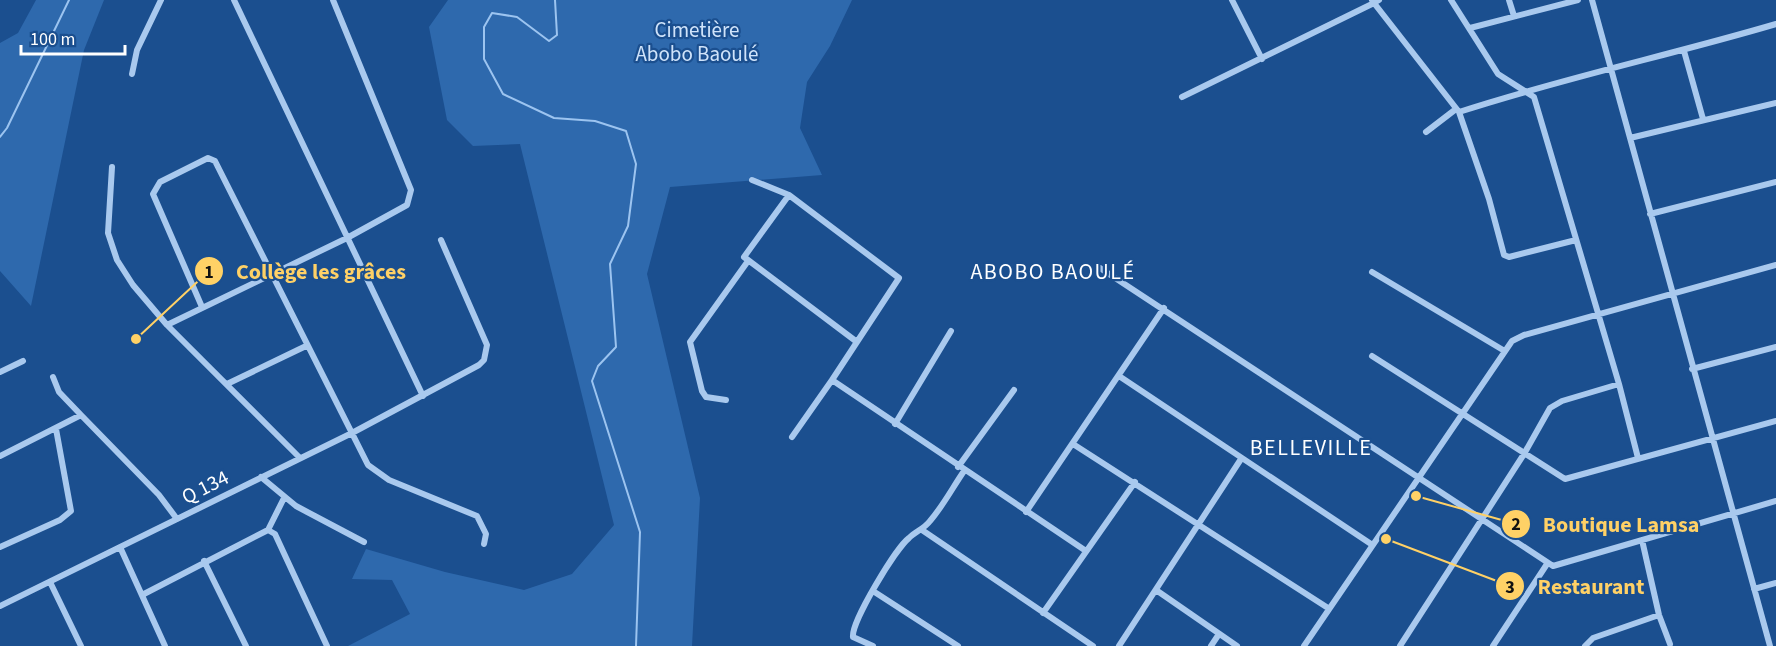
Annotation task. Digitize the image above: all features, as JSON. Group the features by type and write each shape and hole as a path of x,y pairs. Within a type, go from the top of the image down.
{"street":[{"path":"132,74 137,50 160,0"},
{"path":"234,0 423,396"},
{"path":"167,325 347,238 407,205 411,190 333,0"},
{"path":"1232,0 1262,58"},
{"path":"1451,0 1498,74 1534,97 1619,384 1638,458"},
{"path":"1509,0 1514,16"},
{"path":"1470,28 1578,0"},
{"path":"1592,0 1770,646"},
{"path":"1182,97 1375,1 1457,111 1489,199 1504,255 1509,257 1576,240"},
{"path":"1426,132 1457,111 1525,91 1684,51 1776,24"},
{"path":"1684,51 1703,119"},
{"path":"1630,138 1776,103"},
{"path":"202,307 153,194 160,182 204,159 215,161 306,346 368,465 389,480 477,516 486,534 484,544"},
{"path":"112,167 108,233 117,260 133,285 167,325 300,458"},
{"path":"752,180 789,195 899,278 792,437"},
{"path":"1650,214 1776,182"},
{"path":"789,195 744,257 857,342"},
{"name":"Q 134","path":"0,606 352,433 479,365 488,352 441,240"},
{"path":"726,400 706,397 702,391 690,342 748,261"},
{"path":"1304,646 1371,544 1420,477 1503,350 1517,337 1776,265"},
{"path":"1100,268 1420,477 1547,564 1559,566 1776,501"},
{"path":"1372,272 1503,350"},
{"path":"1026,512 1164,308"},
{"path":"895,424 951,331"},
{"path":"227,384 306,346"},
{"path":"1692,369 1776,347"},
{"path":"1372,356 1565,479 1776,421"},
{"path":"0,372 23,361"},
{"path":"1119,376 1371,544"},
{"path":"53,377 59,392 159,495 177,519"},
{"path":"832,380 1086,551"},
{"path":"1400,646 1555,403 1619,384"},
{"path":"873,646 856,640 852,632 873,591 908,538 922,531 1014,390"},
{"path":"0,456 81,415"},
{"path":"0,547 60,520 71,511 56,429"},
{"path":"1073,444 1328,608"},
{"path":"1119,646 1241,459"},
{"path":"261,477 284,498 364,542"},
{"path":"1043,613 1135,482"},
{"path":"142,595 268,530 284,498"},
{"path":"268,530 274,534 327,646"},
{"path":"922,531 1093,646"},
{"path":"1642,540 1659,615 1670,644"},
{"path":"120,547 165,646"},
{"path":"204,561 246,646"},
{"path":"1493,646 1547,564"},
{"path":"50,582 81,646"},
{"path":"1754,590 1776,583"},
{"path":"1156,590 1238,646"},
{"path":"873,591 954,645"},
{"path":"1585,646 1593,638 1659,615"},
{"path":"1211,646 1219,633"}],"green space":[{"path":"36,0 104,0 84,50 31,306 0,271 0,43 18,33"},
{"name":"Cimetière Abobo Baoulé","path":"448,0 852,0 830,46 807,82 800,128 822,175 670,187 647,274 700,498 692,646 348,646 410,614 392,580 352,579 366,549 445,572 524,590 572,574 614,525 520,144 473,146 447,120 429,27"}],"waterway":[{"path":"0,137 7,128 69,0"},
{"path":"555,0 557,35 549,41 517,17 492,13 484,27 484,59 503,94 554,118 595,121 626,131 636,164 628,226 610,264 616,347 598,366 592,381 640,532 636,646"}],"place":[{"name":"Collège les grâces","path":"136,339"},
{"name":"Boutique Lamsa","path":"1416,496"},
{"name":"Restaurant","path":"1386,539"}],"district":[{"name":"ABOBO BAOULÉ","path":"1053,271"},
{"name":"BELLEVILLE","path":"1311,447"}]}
